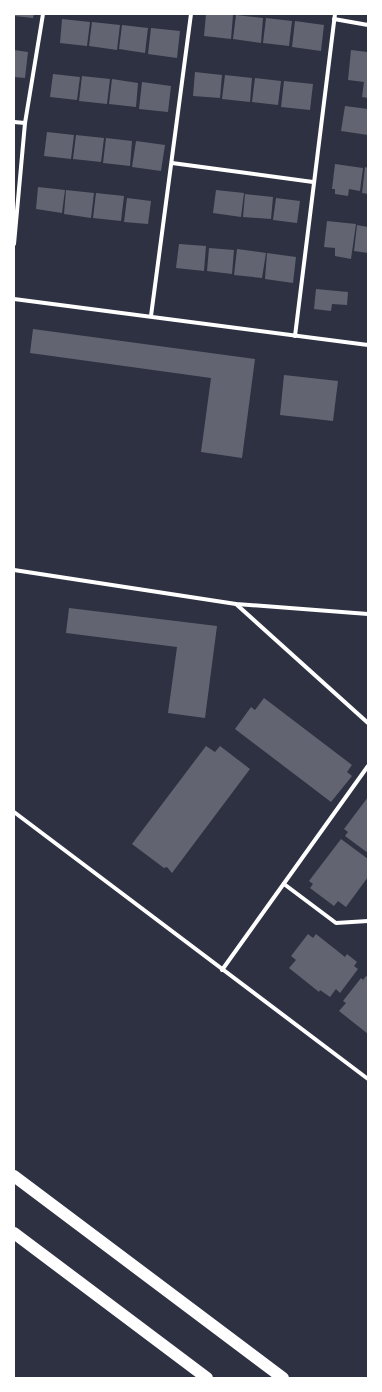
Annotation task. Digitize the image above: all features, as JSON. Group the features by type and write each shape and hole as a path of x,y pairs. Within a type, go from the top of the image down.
{"highway":[{"path":"14,1176 283,1378"},
{"path":"14,1233 207,1378"}],"street":[{"path":"14,244 25,123 43,14"},
{"path":"151,316 191,14"},
{"path":"295,336 335,14"},
{"path":"334,19 368,25"},
{"path":"14,122 25,123"},
{"path":"172,163 313,182"},
{"path":"14,299 368,345"},
{"path":"14,570 236,604 368,614"},
{"path":"236,604 368,724"},
{"path":"222,970 368,766"},
{"path":"14,812 368,1079"},
{"path":"284,884 336,923 368,921"}],"building":[{"path":"14,14 34,14 33,18 14,16"},
{"path":"206,14 233,15 231,39 204,36"},
{"path":"236,15 263,18 261,43 233,39"},
{"path":"266,18 292,21 289,46 263,43"},
{"path":"62,19 90,22 87,46 60,43"},
{"path":"295,21 324,25 321,51 292,47"},
{"path":"92,22 120,25 117,50 89,46"},
{"path":"122,25 148,28 145,53 119,49"},
{"path":"151,28 180,31 177,58 148,54"},
{"path":"14,50 28,52 25,78 14,77"},
{"path":"351,50 368,52 368,98 362,97 364,82 348,80"},
{"path":"195,72 222,75 220,98 193,96"},
{"path":"53,74 80,77 77,100 50,97"},
{"path":"225,75 252,78 250,102 222,99"},
{"path":"82,76 110,79 107,104 79,101"},
{"path":"255,78 281,81 278,105 252,102"},
{"path":"112,79 138,83 136,107 109,104"},
{"path":"284,81 313,84 310,110 281,107"},
{"path":"142,82 171,86 168,112 139,109"},
{"path":"345,106 368,109 368,135 341,131"},
{"path":"47,132 74,135 71,159 44,156"},
{"path":"76,135 104,138 101,162 73,159"},
{"path":"106,138 132,141 130,166 103,163"},
{"path":"136,141 165,145 161,171 132,167"},
{"path":"335,164 363,168 360,191 349,189 348,196 335,194 335,189 332,189"},
{"path":"365,167 368,168 368,194 362,193"},
{"path":"38,187 65,190 62,213 36,209"},
{"path":"66,190 94,193 91,218 64,214"},
{"path":"216,190 244,193 241,217 213,213"},
{"path":"96,193 124,196 121,221 93,218"},
{"path":"245,194 273,197 271,219 243,217"},
{"path":"127,198 151,201 148,224 124,222"},
{"path":"276,198 300,201 297,223 273,220"},
{"path":"327,221 356,224 351,259 335,256 335,248 324,247"},
{"path":"357,225 368,227 368,253 354,251"},
{"path":"179,244 206,246 204,271 176,268"},
{"path":"209,248 234,250 232,274 207,271"},
{"path":"237,249 266,253 262,278 234,275"},
{"path":"267,253 296,257 293,283 265,279"},
{"path":"316,289 348,292 347,305 332,304 331,311 314,309"},
{"path":"33,329 255,359 242,458 201,452 211,378 30,353"},
{"path":"284,375 338,381 333,421 280,415"},
{"path":"69,608 217,626 205,718 168,713 177,647 66,633"},
{"path":"264,698 352,765 347,772 352,776 331,802 235,729 251,707 255,710"},
{"path":"206,746 215,752 220,746 250,769 172,873 167,867 164,868 132,844"},
{"path":"368,797 368,853 345,836 348,832 344,829"},
{"path":"341,839 368,859 368,877 346,907 338,901 334,906 310,888 313,884 309,881"},
{"path":"308,934 313,938 316,934 345,957 347,954 357,962 354,966 358,969 340,993 336,989 330,997 320,990 319,992 289,968 296,960 291,956"},
{"path":"366,976 368,977 368,1034 339,1011 346,1003 343,1001 361,978 363,980"}]}
